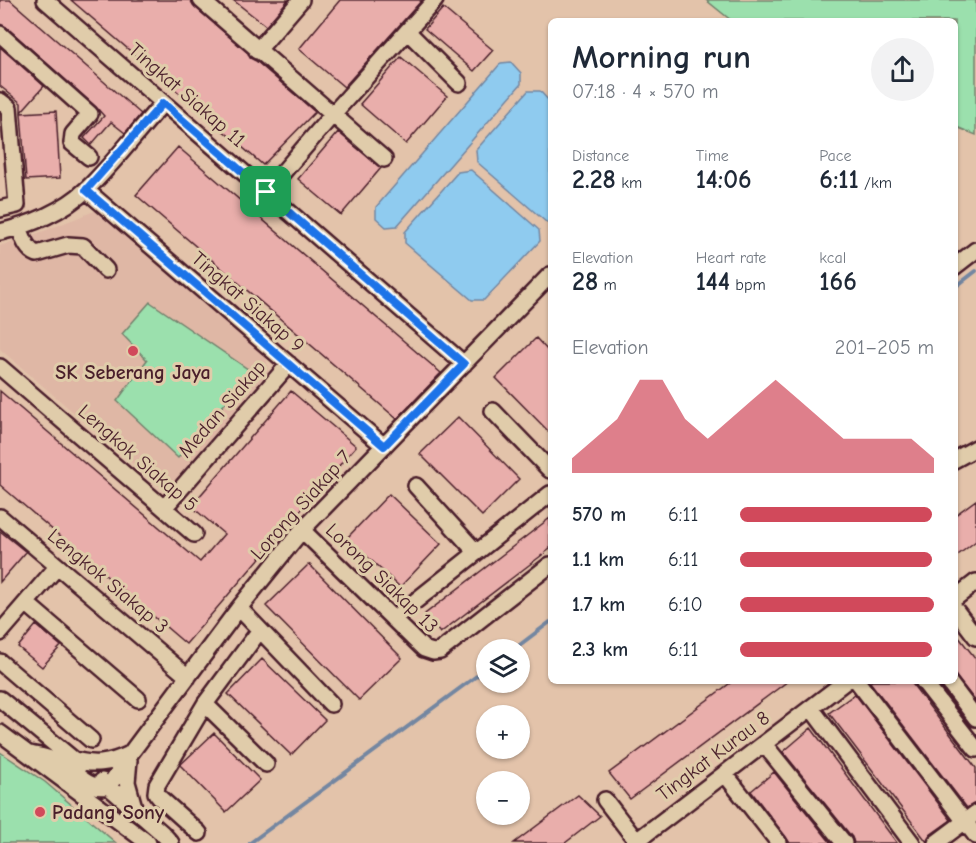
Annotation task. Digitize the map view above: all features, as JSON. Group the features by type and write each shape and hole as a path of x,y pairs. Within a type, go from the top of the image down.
{"street":[{"name":"Tingkat Siakap 11","path":"45,0 464,364"},
{"path":"201,0 384,159"},
{"path":"257,51 301,0"},
{"path":"266,192 435,0"},
{"path":"406,31 459,83"},
{"path":"0,34 90,114 73,134 72,143 89,157"},
{"path":"0,101 9,108 5,121 17,205 0,209"},
{"path":"0,232 19,227 53,212 86,190 163,103"},
{"name":"Tingkat Siakap 9","path":"86,190 384,446"},
{"path":"19,227 29,250 33,253 37,254 68,244 83,246 106,270"},
{"path":"958,264 976,250"},
{"name":"Lorong Siakap 7","path":"109,786 130,754 239,608 302,530 548,277"},
{"name":"Medan Siakap","path":"164,508 289,364"},
{"name":"Lengkok Siakap 5","path":"1,370 194,534"},
{"path":"493,411 548,468"},
{"path":"958,458 976,448"},
{"path":"416,486 476,552"},
{"path":"393,619 548,496"},
{"name":"Lengkok Siakap 3","path":"0,517 188,677"},
{"name":"Lorong Siakap 13","path":"302,530 424,649 433,652 440,651 548,568"},
{"path":"0,633 57,567"},
{"path":"958,596 976,582"},
{"path":"26,603 138,699"},
{"path":"239,608 331,704"},
{"path":"958,613 976,636"},
{"path":"199,832 156,793 157,785 205,704 260,630"},
{"path":"0,662 91,740"},
{"name":"Tingkat Kurau 8","path":"636,842 842,684"},
{"path":"859,684 970,817 976,836"},
{"path":"926,684 976,749"},
{"path":"950,684 976,718"},
{"path":"0,699 4,709 0,717"},
{"path":"0,699 72,759 109,786 171,843"},
{"path":"205,704 266,764"},
{"path":"811,708 912,843"},
{"path":"0,733 148,843"},
{"path":"764,744 844,843"},
{"path":"29,754 45,756 61,763 93,787 109,786"},
{"path":"72,759 88,764 100,764 130,754 127,782 135,809"},
{"path":"725,774 779,843"},
{"path":"605,800 636,842"},
{"path":"936,843 970,817"}],"shaded area":[{"name":"SK Seberang Jaya","path":"97,210 266,353 268,372 165,491 0,349 0,246"}],"green space":[{"path":"706,0 976,0 976,135 958,128 958,18 728,18"},
{"path":"150,302 252,372 178,458 117,401 147,360 122,334"},
{"name":"Padang Sony","path":"0,752 45,782 116,843 0,843"}],"water":[{"path":"511,62 521,73 521,84 397,226 386,227 376,218 376,207 501,63"},
{"path":"528,91 540,91 548,100 548,222 477,162 476,150"},
{"path":"471,170 539,230 540,241 484,300 472,300 405,243 405,232 458,172"}],"building":[{"path":"0,0 10,0 141,114 125,133 111,122 91,145 84,138 104,116 0,24"},
{"path":"71,0 190,0 248,53 250,58 315,112 263,165"},
{"path":"233,0 288,0 266,26"},
{"path":"340,0 422,0 344,87 299,49"},
{"path":"443,8 493,50 474,71 425,29"},
{"path":"0,47 44,86 21,112 21,103 0,86"},
{"path":"401,57 447,96 406,144 360,104"},
{"path":"56,111 60,178 26,180 21,113"},
{"path":"338,132 381,168 341,215 298,179"},
{"path":"178,147 441,373 397,419 136,195"},
{"path":"536,338 548,351 548,431 496,378"},
{"path":"0,391 200,562 224,534 191,506 291,391 356,446 186,644 0,485"},
{"path":"458,417 519,479 482,516 420,454"},
{"path":"389,494 441,544 400,587 347,538"},
{"path":"976,500 976,541 958,555 958,513"},
{"path":"548,520 548,551 440,633 425,614"},
{"path":"0,531 26,552 0,582"},
{"path":"309,564 402,658 359,700 266,606"},
{"path":"36,625 61,646 42,667 18,647"},
{"path":"958,636 976,659 976,702 958,679"},
{"path":"262,659 325,720 291,755 228,694"},
{"path":"729,684 784,684 630,799 609,773"},
{"path":"872,684 912,684 976,768 976,803 967,808"},
{"path":"855,694 951,820 930,835 927,842 829,713"},
{"path":"811,728 897,843 854,843 852,837 783,752"},
{"path":"214,733 260,780 226,812 180,765"},
{"path":"774,772 831,843 790,843 751,791"},
{"path":"578,795 600,816 565,843 514,843"}],"waterway":[{"path":"958,285 976,271"},
{"path":"528,639 548,624"},
{"path":"250,843 476,676"}],"place":[{"name":"SK Seberang Jaya","path":"133,351"},
{"name":"Padang Sony","path":"40,812"}],"route":[{"path":"163,103 266,192 464,364 384,446 86,190 163,103"}]}
